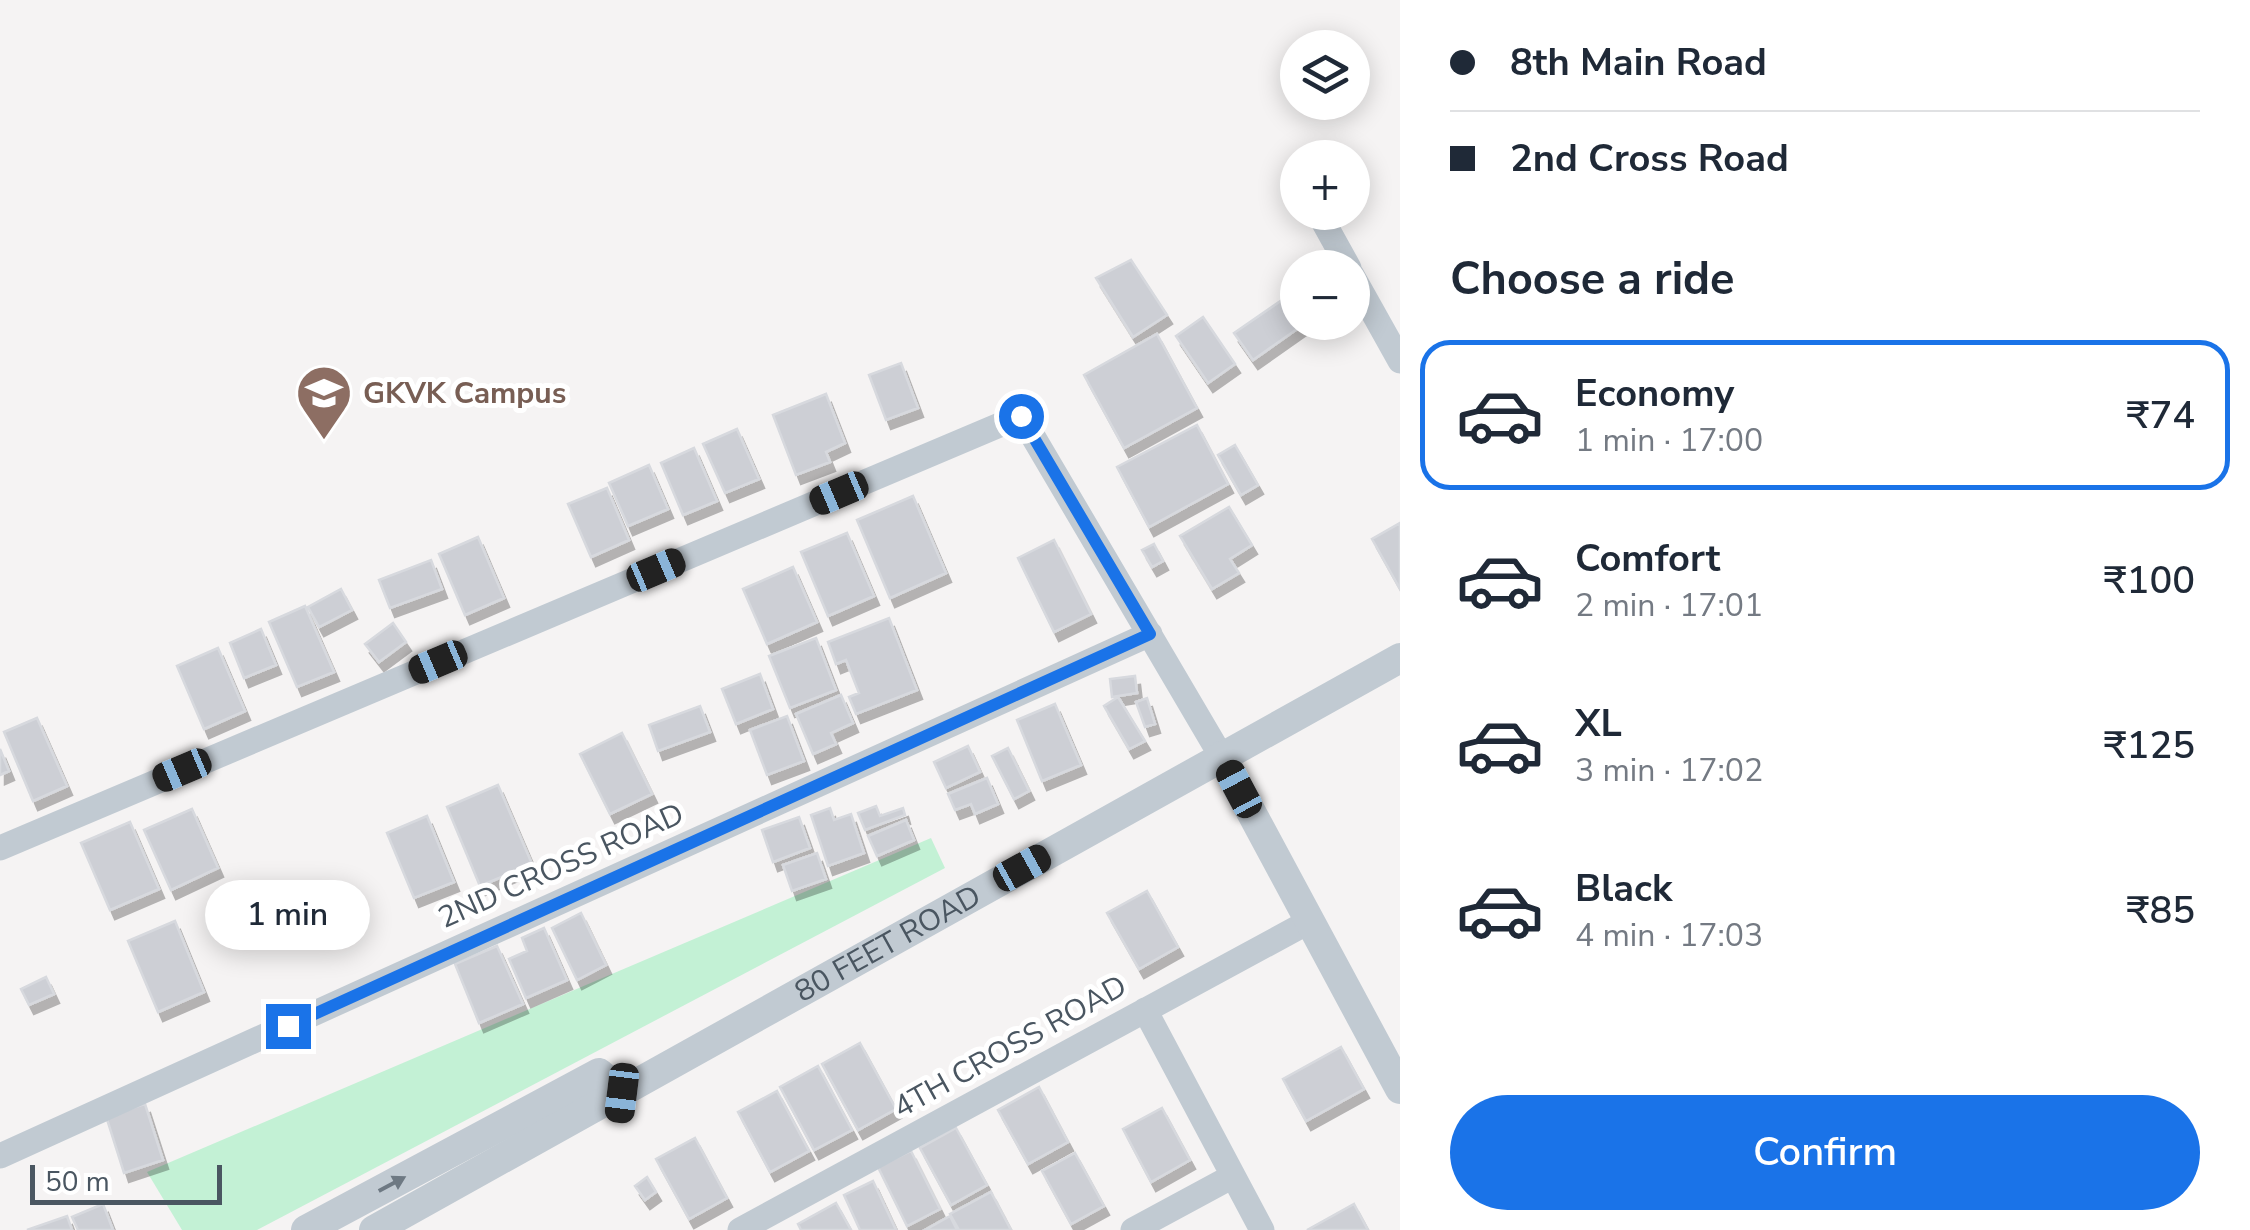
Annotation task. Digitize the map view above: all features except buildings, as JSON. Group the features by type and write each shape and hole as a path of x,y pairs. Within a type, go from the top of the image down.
{"street":[{"path":"1370,306 1400,360"},
{"path":"0,848 1021,416 1221,756 1400,1089"},
{"name":"2ND CROSS ROAD","path":"0,1156 1150,634"},
{"name":"80 FEET ROAD","path":"374,1230 1400,658"},
{"name":"4TH CROSS ROAD","path":"740,1230 1310,920"},
{"path":"1145,1010 1262,1230"},
{"path":"306,1230 600,1073 622,1093 619,1119 414,1230"},
{"path":"1134,1230 1234,1176"}],"green space":[{"path":"931,838 945,868 257,1230 182,1230 147,1172"}],"place":[{"name":"GKVK Campus","path":"324,442"}],"route":[{"path":"288,1026 1150,634 1021,416"}]}
